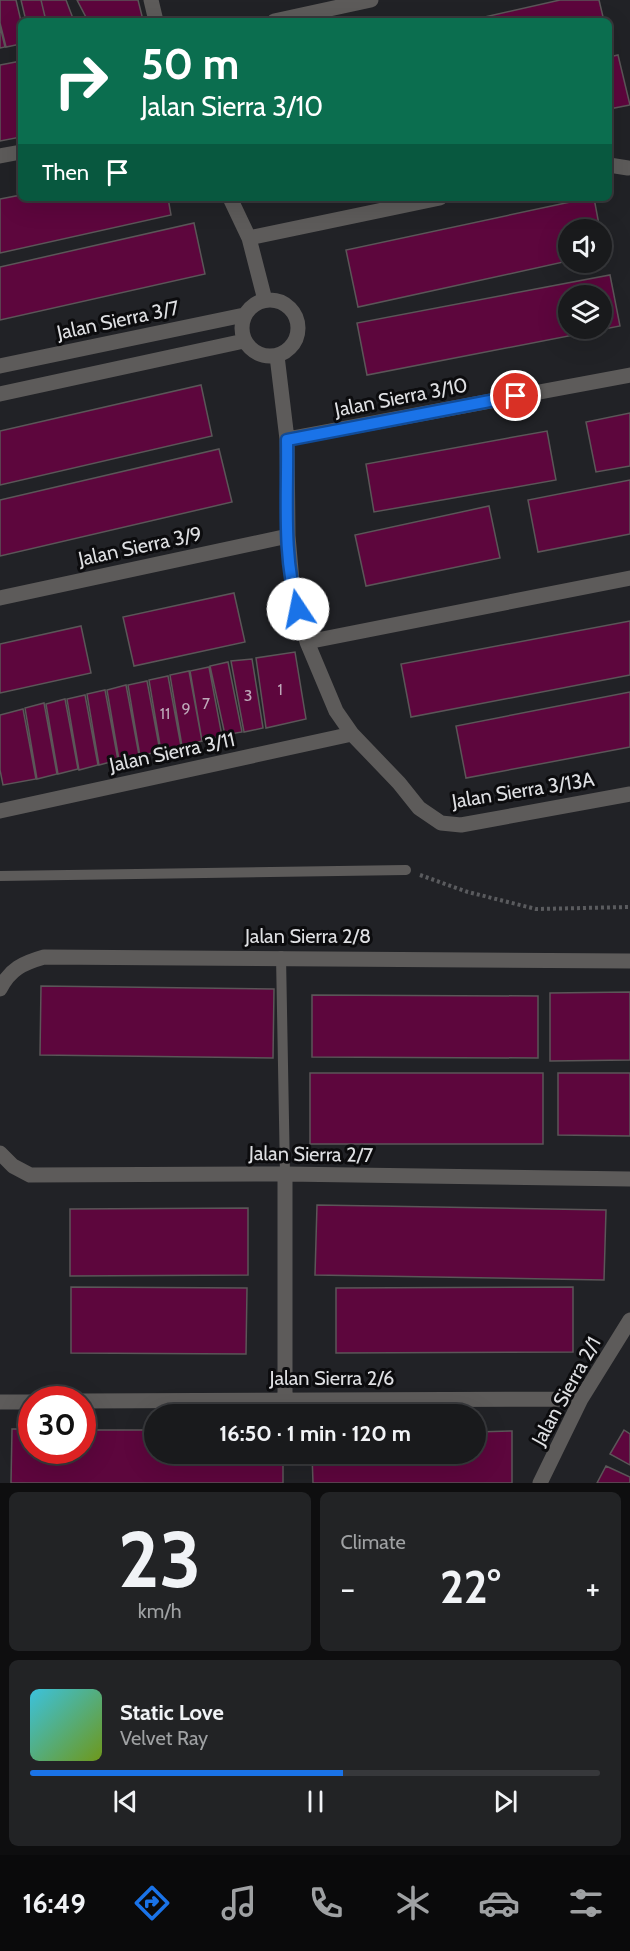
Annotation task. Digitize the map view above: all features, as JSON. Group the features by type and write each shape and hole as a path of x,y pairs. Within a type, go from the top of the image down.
{"street":[{"path":"151,0 155,18"},
{"path":"288,18 371,0"},
{"path":"0,156 18,153"},
{"path":"612,165 628,168"},
{"path":"231,201 249,238 265,300"},
{"path":"249,238 426,201"},
{"path":"265,300 284,303 296,317 297,336 286,352 276,356 258,354 244,341 241,332 244,315 250,308 265,300"},
{"name":"Jalan Sierra 3/7","path":"0,366 244,315"},
{"path":"121,340 126,367"},
{"path":"1,391 244,341"},
{"path":"276,356 287,440 288,536 293,593 307,642 336,711 352,734"},
{"name":"Jalan Sierra 3/10","path":"287,440 630,375"},
{"name":"Jalan Sierra 3/9","path":"0,598 288,536"},
{"path":"307,642 630,578"},
{"name":"Jalan Sierra 3/13A","path":"352,734 399,783 419,808 441,824 461,825 630,794"},
{"name":"Jalan Sierra 3/11","path":"0,811 352,734"},
{"name":"Jalan Sierra 2/8","path":"0,989 7,976 22,963 44,957 281,956 630,961"},
{"name":"Jalan Sierra 2/7","path":"0,1153 13,1166 30,1175 285,1174 630,1179"},
{"path":"285,1174 285,1398"},
{"name":"Jalan Sierra 2/1","path":"540,1483 581,1398 630,1320"},
{"name":"Jalan Sierra 2/6","path":"96,1401 581,1398"},
{"path":"0,1402 18,1402"}],"lane":[{"path":"0,876 406,870"},
{"path":"281,956 285,1174"}],"path":[{"path":"406,870 468,892 536,909 630,907"}],"building":[{"path":"0,0 16,0 20,18 18,18 18,45 6,47 0,23"},
{"path":"21,0 41,0 45,18 25,18"},
{"path":"41,0 66,0 73,18 45,18"},
{"path":"77,0 138,0 142,18 86,18"},
{"path":"560,0 599,0 603,18 480,18"},
{"path":"0,26 5,47 0,48"},
{"path":"618,55 630,105 612,108 612,56"},
{"path":"18,62 18,138 0,141 0,65"},
{"path":"18,196 18,201 169,201 171,215 0,253 0,199"},
{"path":"575,201 595,201 598,219 558,219 558,263 358,307 346,250"},
{"path":"194,223 205,274 0,320 0,267"},
{"path":"610,275 612,285 558,285 558,338 367,375 357,323"},
{"path":"612,285 620,326 612,328"},
{"path":"201,385 212,436 0,485 0,431"},
{"path":"630,413 630,466 596,472 586,422"},
{"path":"547,431 556,480 374,512 366,464"},
{"path":"219,449 232,502 0,556 0,500"},
{"path":"630,480 630,534 538,552 528,500"},
{"path":"489,506 500,558 366,586 355,535"},
{"path":"234,593 245,642 134,666 123,617"},
{"path":"630,621 630,675 411,717 401,664"},
{"path":"81,626 91,673 0,693 0,644"},
{"path":"295,652 306,719 266,728 256,658"},
{"path":"252,659 263,728 244,732 231,661"},
{"path":"228,662 242,732 225,735 210,666"},
{"path":"209,667 222,736 202,741 190,671"},
{"path":"189,671 202,741 182,746 170,675"},
{"path":"168,676 181,746 161,751 149,680"},
{"path":"147,681 160,751 140,756 128,685"},
{"path":"126,685 139,755 119,760 107,690"},
{"path":"105,690 118,760 99,765 87,694"},
{"path":"630,692 630,747 466,778 456,726"},
{"path":"85,695 98,765 79,770 67,699"},
{"path":"65,699 78,769 58,774 46,704"},
{"path":"44,703 57,774 37,779 25,708"},
{"path":"23,709 36,779 3,785 0,770 0,715"},
{"path":"41,986 274,989 273,1058 40,1055"},
{"path":"630,992 630,1060 550,1061 550,993"},
{"path":"312,995 538,996 538,1058 312,1057"},
{"path":"310,1073 543,1073 543,1144 310,1144"},
{"path":"558,1073 630,1073 630,1136 558,1135"},
{"path":"317,1205 606,1210 604,1280 315,1275"},
{"path":"248,1208 248,1275 70,1276 70,1209"},
{"path":"71,1287 247,1288 246,1354 71,1353"},
{"path":"573,1287 573,1352 336,1353 336,1288"},
{"path":"12,1429 18,1429 18,1464 96,1464 96,1430 144,1430 144,1464 283,1464 283,1483 11,1483"},
{"path":"624,1430 630,1434 630,1465 610,1454"},
{"path":"512,1431 512,1483 313,1483 312,1464 486,1464 486,1432"},
{"path":"606,1466 630,1477 630,1483 597,1483"}],"route":[{"path":"298,609 293,593 288,536 287,440 516,396"}]}
